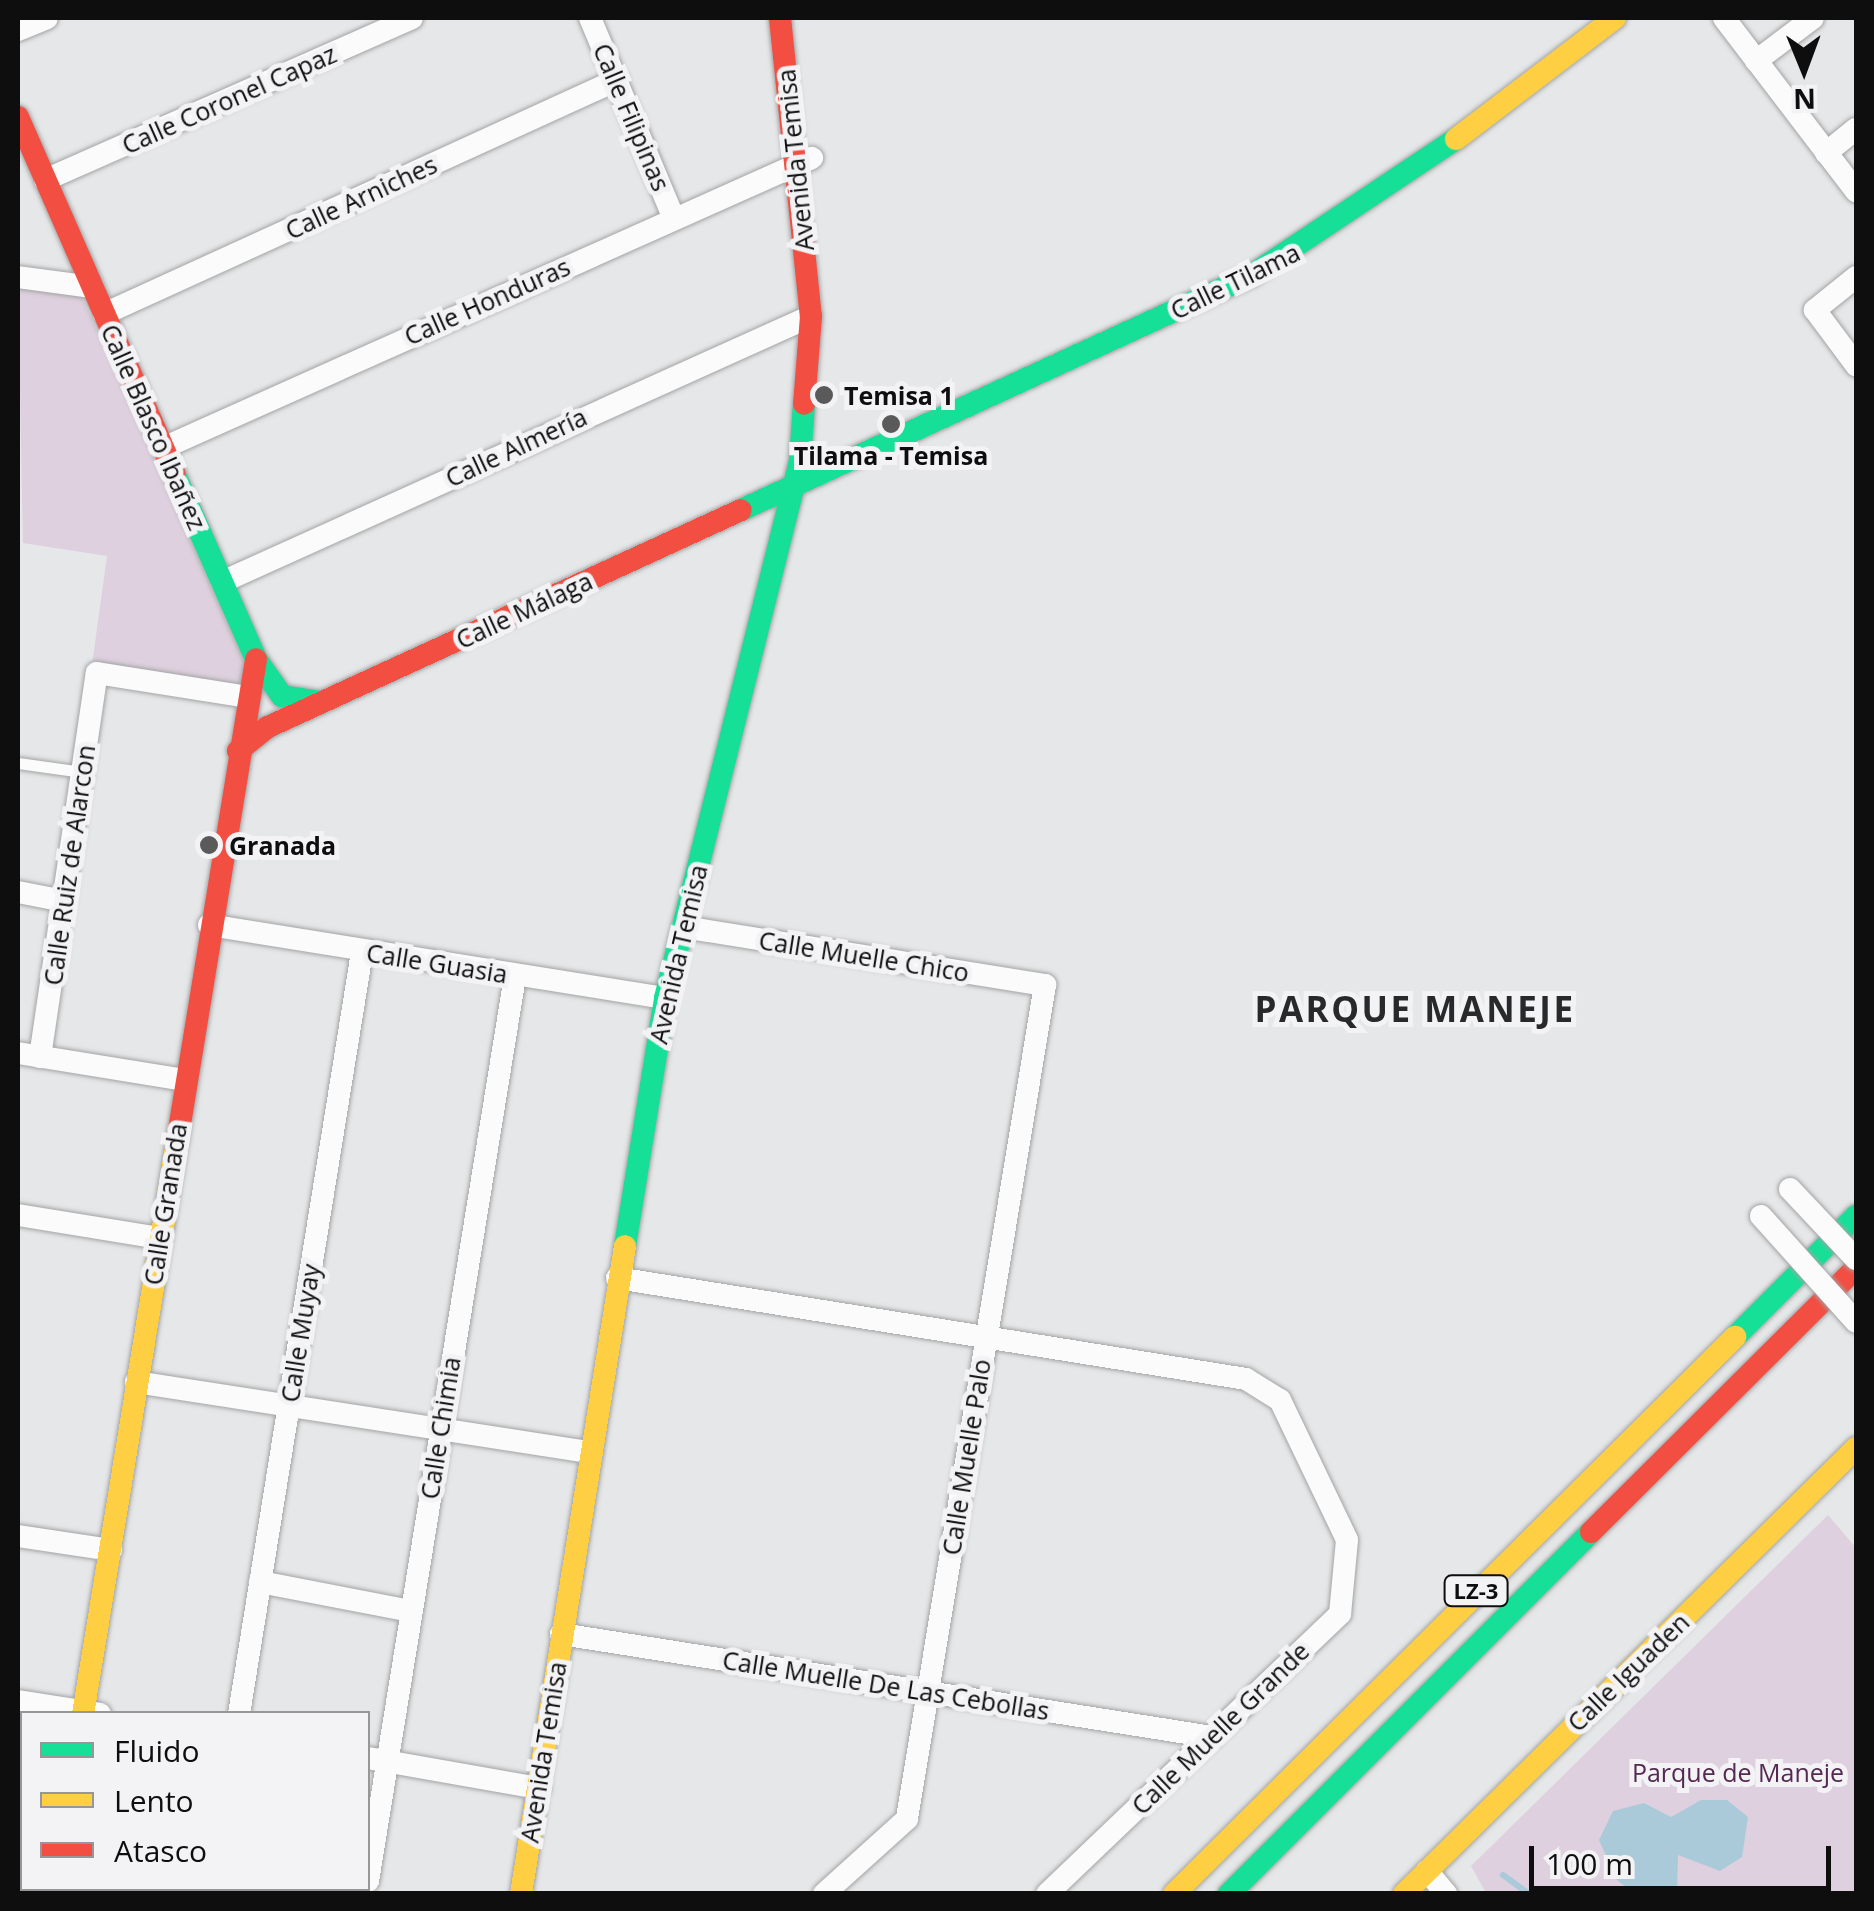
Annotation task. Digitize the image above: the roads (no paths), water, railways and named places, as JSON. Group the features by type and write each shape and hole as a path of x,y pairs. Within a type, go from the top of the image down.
{"main road":[{"name":"Avenida Temisa","path":"521,1894 665,998 804,481 830,340 780,18"},
{"name":"Avenida Temisa","path":"795,18 811,316 804,481"},
{"name":"Calle Tilama","path":"804,481 1312,242 1615,18"},
{"name":"Calle Blasco Ibañez","path":"18,117 256,659 282,696 321,702"},
{"name":"Calle Málaga","path":"238,751 321,702 804,481"},
{"name":"Calle Granada","path":"89,1711 136,1382 256,659"},
{"name":"LZ-3","path":"1174,1894 1856,1216"},
{"name":"LZ-3","path":"1229,1894 1856,1268"},
{"name":"Calle Iguaden","path":"1404,1894 1855,1448"}],"street":[{"path":"18,30 46,18"},
{"name":"Calle Coronel Capaz","path":"45,180 412,18"},
{"name":"Calle Filipinas","path":"590,18 673,216"},
{"path":"1724,18 1856,191"},
{"path":"1756,61 1813,18"},
{"name":"Calle Arniches","path":"104,314 617,80"},
{"path":"1826,153 1856,130"},
{"name":"Calle Honduras","path":"163,448 673,216 804,161"},
{"path":"18,276 92,287"},
{"path":"1856,277 1815,310 1856,364"},
{"name":"Calle Almería","path":"222,582 811,316"},
{"name":"Calle Ruiz de Alarcon","path":"29,1055 64,901 97,673 248,697"},
{"path":"18,892 64,901"},
{"name":"Calle Guasia","path":"209,926 665,998"},
{"name":"Calle Muelle Chico","path":"682,927 1045,985"},
{"name":"Calle Muyay","path":"239,1711 362,952"},
{"name":"Calle Chimia","path":"370,1841 377,1760 410,1611 516,976"},
{"name":"Calle Muelle Palo","path":"824,1894 907,1819 1045,985"},
{"path":"29,1055 184,1080"},
{"path":"1790,1190 1856,1259"},
{"path":"18,1214 160,1238"},
{"path":"1761,1216 1856,1322"},
{"path":"617,1278 986,1339"},
{"name":"Calle Muelle Grande","path":"986,1339 1246,1378 1280,1400 1347,1540 1340,1614 1046,1894"},
{"path":"136,1382 590,1452"},
{"path":"18,1536 111,1550"},
{"path":"260,1582 410,1611"},
{"name":"Calle Muelle De Las Cebollas","path":"561,1634 1212,1737"},
{"path":"18,1701 77,1711"},
{"path":"377,1760 539,1788"},
{"path":"1427,1871 1446,1894"}],"lane":[{"path":"18,763 82,772"}],"water":[{"path":"1701,1800 1727,1800 1748,1817 1742,1857 1720,1871 1678,1855 1677,1893 1633,1893 1617,1880 1599,1840 1613,1811 1644,1803 1671,1817"}],"waterway":[{"path":"1503,1875 1529,1894"}],"place":[{"name":"Temisa 1","path":"824,395"},
{"name":"Tilama - Temisa","path":"891,424"},
{"name":"Granada","path":"209,845"}],"district":[{"name":"PARQUE MANEJE","path":"1415,1009"}],"park label":[{"name":"Parque de Maneje","path":"1738,1772"}]}
